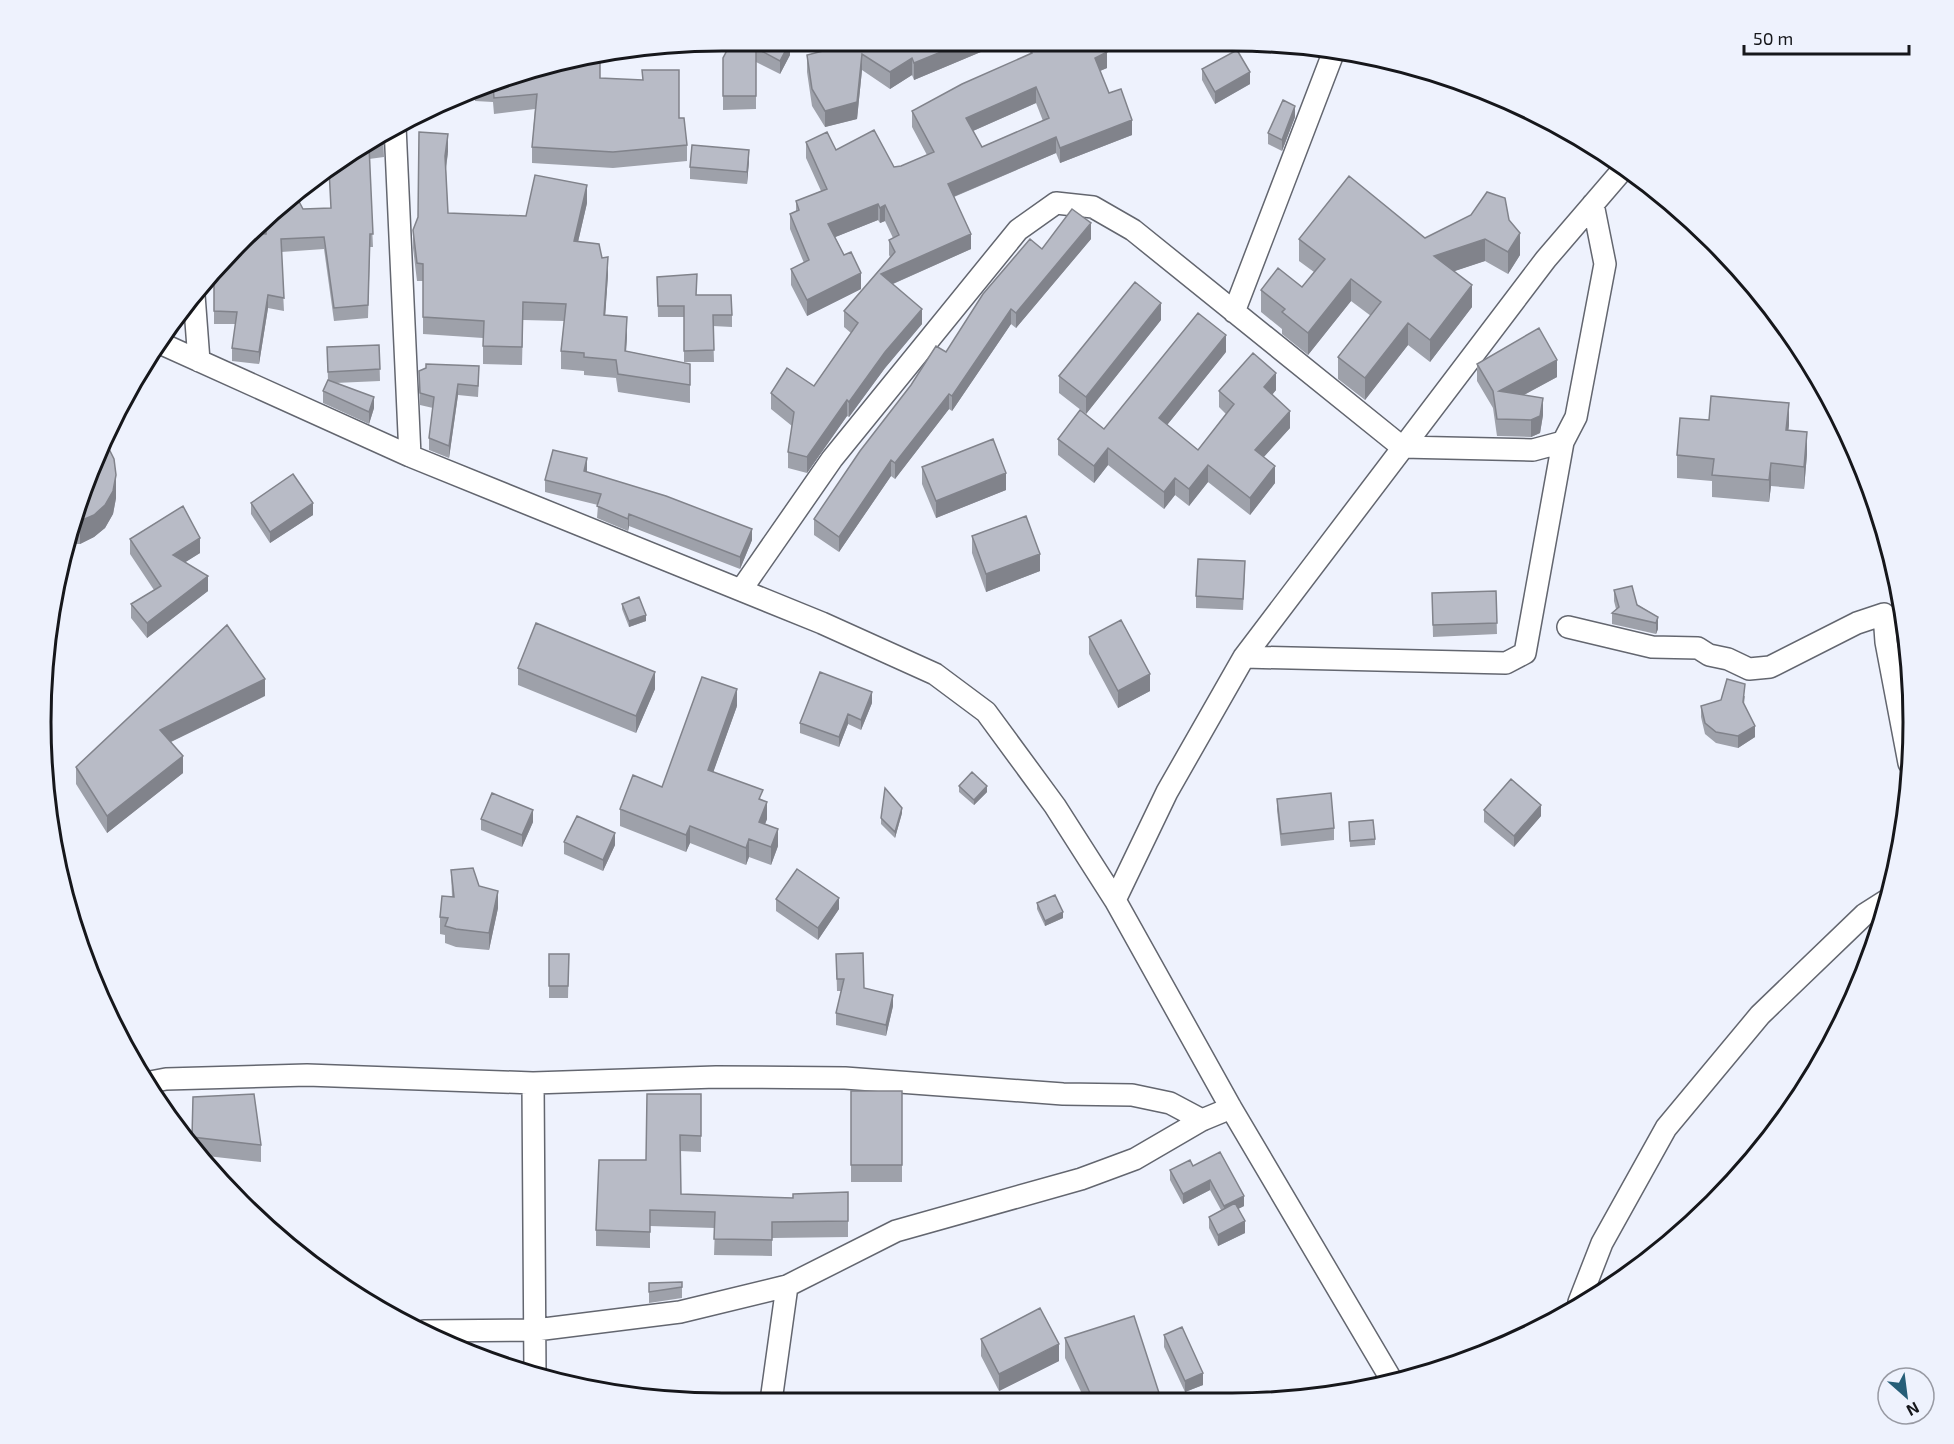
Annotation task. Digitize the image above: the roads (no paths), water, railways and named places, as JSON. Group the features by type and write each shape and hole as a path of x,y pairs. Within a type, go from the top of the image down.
{"street":[{"path":"1234,312 1331,59"},
{"path":"395,136 410,456"},
{"path":"1115,900 1167,792 1244,657 1546,259 1619,174"},
{"path":"741,590 832,459 1010,239 1018,230 1056,203 1093,207 1132,230 1402,447 1533,450 1563,442"},
{"path":"1244,657 1506,663 1525,653 1563,442 1576,417 1605,264 1593,204"},
{"path":"195,308 199,361"},
{"path":"166,346 410,456 822,623 935,674 986,712 1055,806 1115,900 1231,1108 1388,1374"},
{"path":"1568,627 1652,647 1698,648 1709,655 1728,659 1749,669 1770,667 1857,623 1884,614 1886,642 1903,730"},
{"path":"1582,1294 1602,1243 1666,1128 1760,1015 1865,914 1877,907"},
{"path":"155,1081 307,1075 532,1083 716,1077 845,1078 1063,1094 1132,1095 1170,1103 1202,1120"},
{"path":"532,1083 535,1366"},
{"path":"440,1331 536,1330 680,1312 787,1286 896,1231 1081,1179 1135,1159 1202,1120 1231,1108"},
{"path":"772,1393 787,1286"}]}
